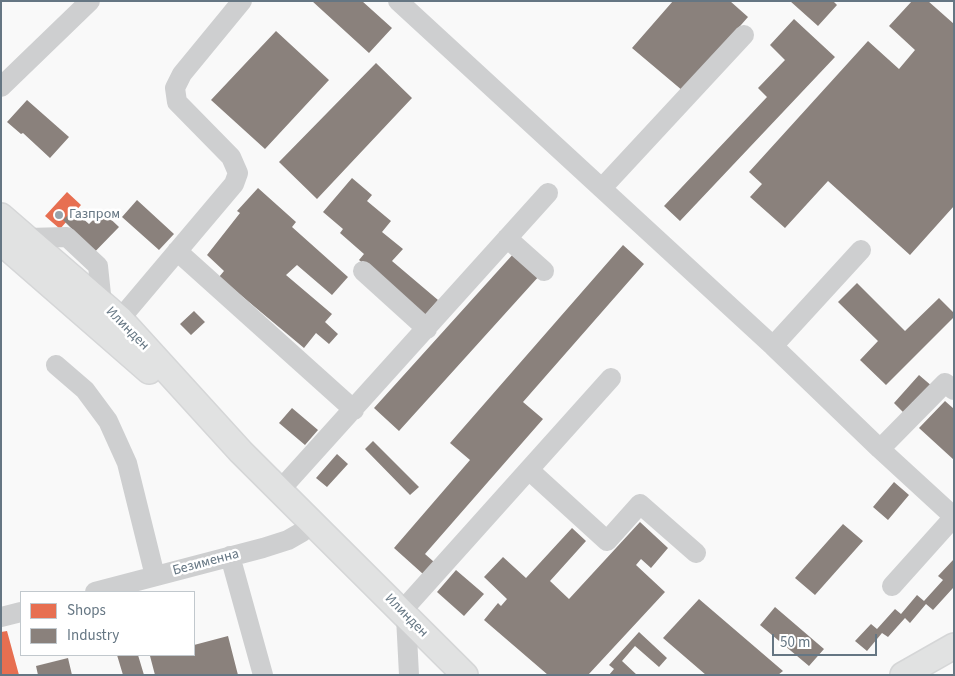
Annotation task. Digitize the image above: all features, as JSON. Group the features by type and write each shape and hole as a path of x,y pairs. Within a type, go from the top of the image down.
{"main road":[{"name":"Илинден","path":"1,216 111,312 241,452 465,675"},
{"name":"Илинден","path":"1,242 241,452"},
{"path":"903,675 954,646"}],"street":[{"path":"1,87 90,1"},
{"path":"111,312 177,251 234,184 238,173 231,157 177,102 175,88 182,74 242,1"},
{"path":"398,1 773,346 954,517 892,586"},
{"path":"602,188 744,34"},
{"path":"280,490 548,194"},
{"path":"507,238 544,271"},
{"path":"773,346 861,250"},
{"path":"177,251 354,410"},
{"path":"362,271 427,329"},
{"path":"56,365 85,390 108,421 120,446 127,463 155,576"},
{"path":"409,675 404,614 611,378"},
{"path":"880,449 945,383 954,390"},
{"path":"529,470 607,541 640,504 696,553"},
{"name":"Безименна","path":"99,591 288,540 302,532 311,522"},
{"path":"230,556 263,675"},
{"path":"1,617 20,612"}],"building: Shops":[{"path":"67,192 81,205 60,229 45,216"},
{"path":"7,631 19,675 1,675 1,632"}],"building: Industry":[{"path":"312,1 362,1 392,28 369,53"},
{"path":"673,1 730,1 748,17 683,91 632,48"},
{"path":"790,1 833,1 837,5 818,26"},
{"path":"912,1 928,1 954,24 954,206 910,255 828,181 785,228 750,197 762,184 749,172 868,41 899,69 915,50 889,26"},
{"path":"794,19 835,57 680,221 664,206 767,97 758,88 785,60 770,45"},
{"path":"276,31 329,80 265,149 211,100"},
{"path":"376,63 412,98 317,199 279,162"},
{"path":"27,100 69,137 50,158 23,133 21,134 7,122"},
{"path":"352,178 372,195 367,201 391,221 382,232 403,249 392,261 438,300 425,315 359,260 364,254 340,233 343,229 323,212"},
{"path":"258,188 296,222 292,227 348,277 332,295 297,265 286,275 332,314 325,322 338,334 329,344 316,333 304,348 219,277 224,271 207,255 240,213 237,211"},
{"path":"137,200 174,234 159,250 122,217"},
{"path":"73,210 89,224 102,211 119,227 83,264 80,237 63,220"},
{"path":"623,245 644,264 523,402 543,419 425,554 434,562 423,574 394,548 470,460 450,443"},
{"path":"515,252 540,275 399,431 374,408"},
{"path":"857,283 905,331 939,298 954,313 954,317 886,385 860,360 878,341 838,302"},
{"path":"194,311 205,322 191,335 180,324"},
{"path":"919,375 933,387 907,416 894,403"},
{"path":"945,401 954,409 954,460 919,428"},
{"path":"292,408 318,430 305,445 279,423"},
{"path":"373,441 419,487 410,495 365,449"},
{"path":"337,454 348,464 327,487 316,478"},
{"path":"894,482 909,495 888,520 873,507"},
{"path":"640,522 668,548 651,568 641,559 636,565 665,592 588,675 548,675 484,620 498,603 501,606 507,599 484,577 503,557 526,578 572,528 586,541 550,581 569,599"},
{"path":"843,524 863,541 815,595 795,578"},
{"path":"954,559 954,589 933,610 926,604 910,623 905,618 888,637 882,633 867,651 855,641 871,624 877,629 895,609 901,614 917,595 924,601 943,580 938,576"},
{"path":"456,570 484,594 464,616 437,592"},
{"path":"699,599 783,671 778,675 706,675 663,638"},
{"path":"775,607 824,649 809,666 760,625"},
{"path":"639,632 667,658 659,667 635,646 622,661 637,675 609,675 614,669 609,665"},
{"path":"228,636 238,675 155,675 150,656 195,656 195,645"},
{"path":"117,656 138,656 144,675 123,675"},
{"path":"68,658 72,675 38,675 36,666"}],"place":[{"name":"Газпром","path":"59,215"}]}
